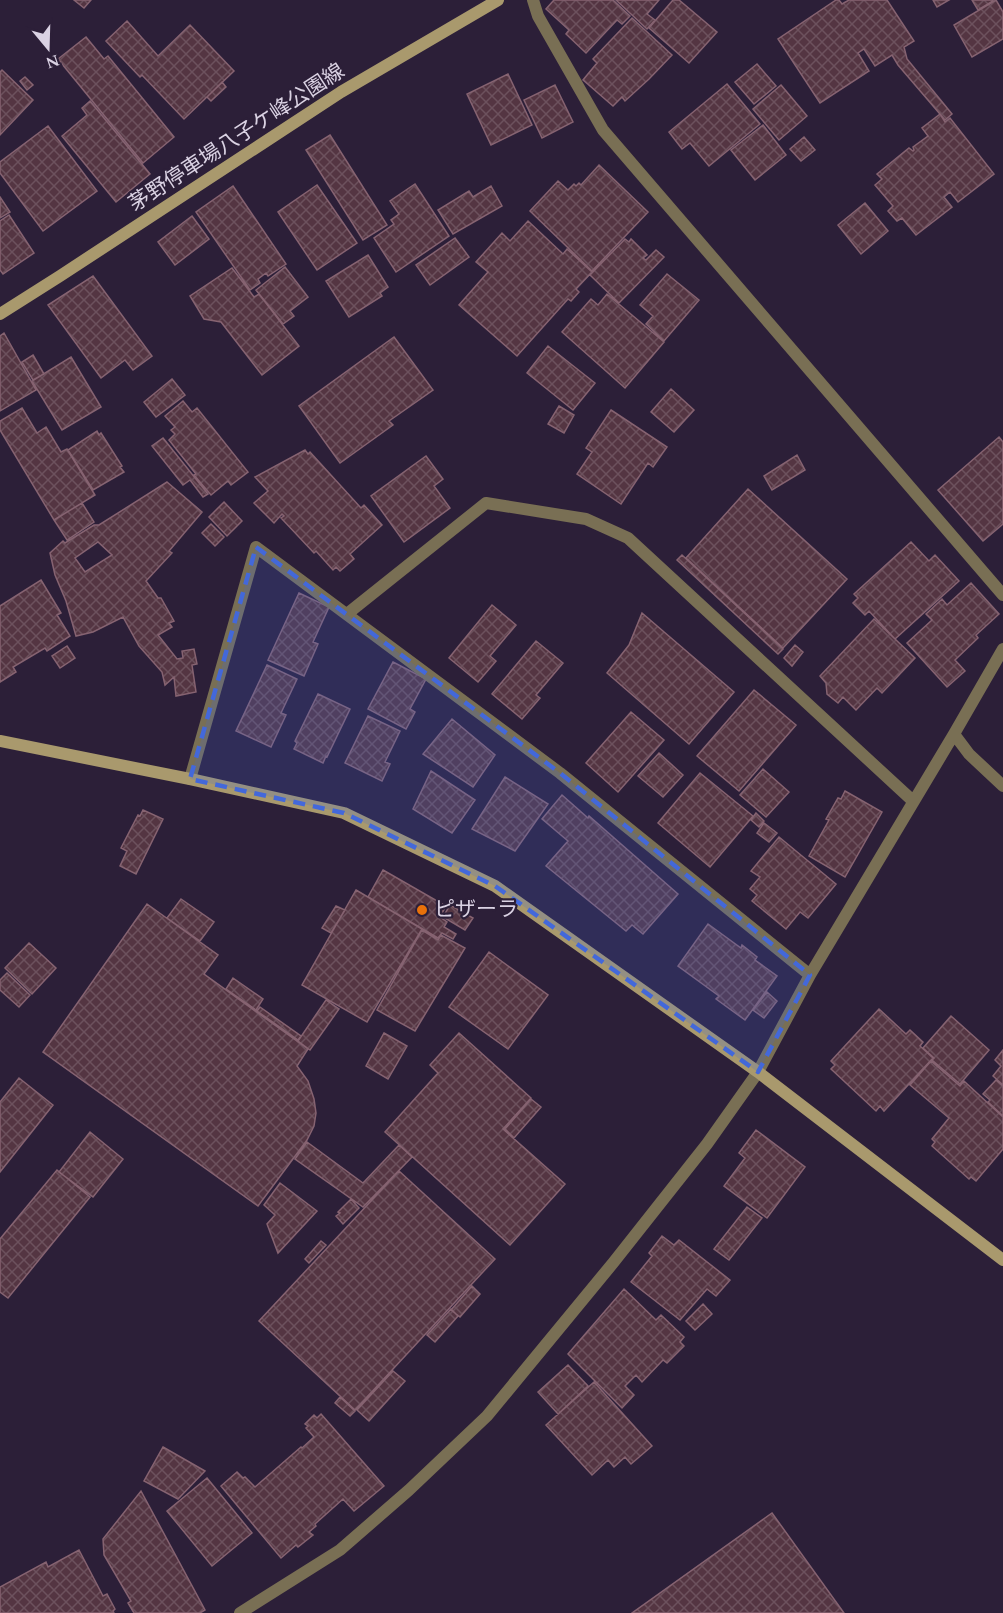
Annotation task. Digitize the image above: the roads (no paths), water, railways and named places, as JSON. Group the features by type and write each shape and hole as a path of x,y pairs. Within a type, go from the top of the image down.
{"street":[{"name":"茅野停車場八子ケ峰公園線","path":"0,314 341,92 498,0"},
{"path":"533,0 538,16 603,130 1003,594"},
{"path":"347,614 486,502 586,519 628,538 914,801"},
{"path":"190,779 256,547 560,773 810,975"},
{"path":"240,1613 340,1550 409,1490 488,1416 613,1263 700,1153 758,1072 810,975 1003,649"},
{"path":"954,734 969,754 1003,786"},
{"path":"0,741 344,813 495,886 758,1072 1003,1260"}],"place":[{"name":"ピザーラ","path":"422,910"}]}
